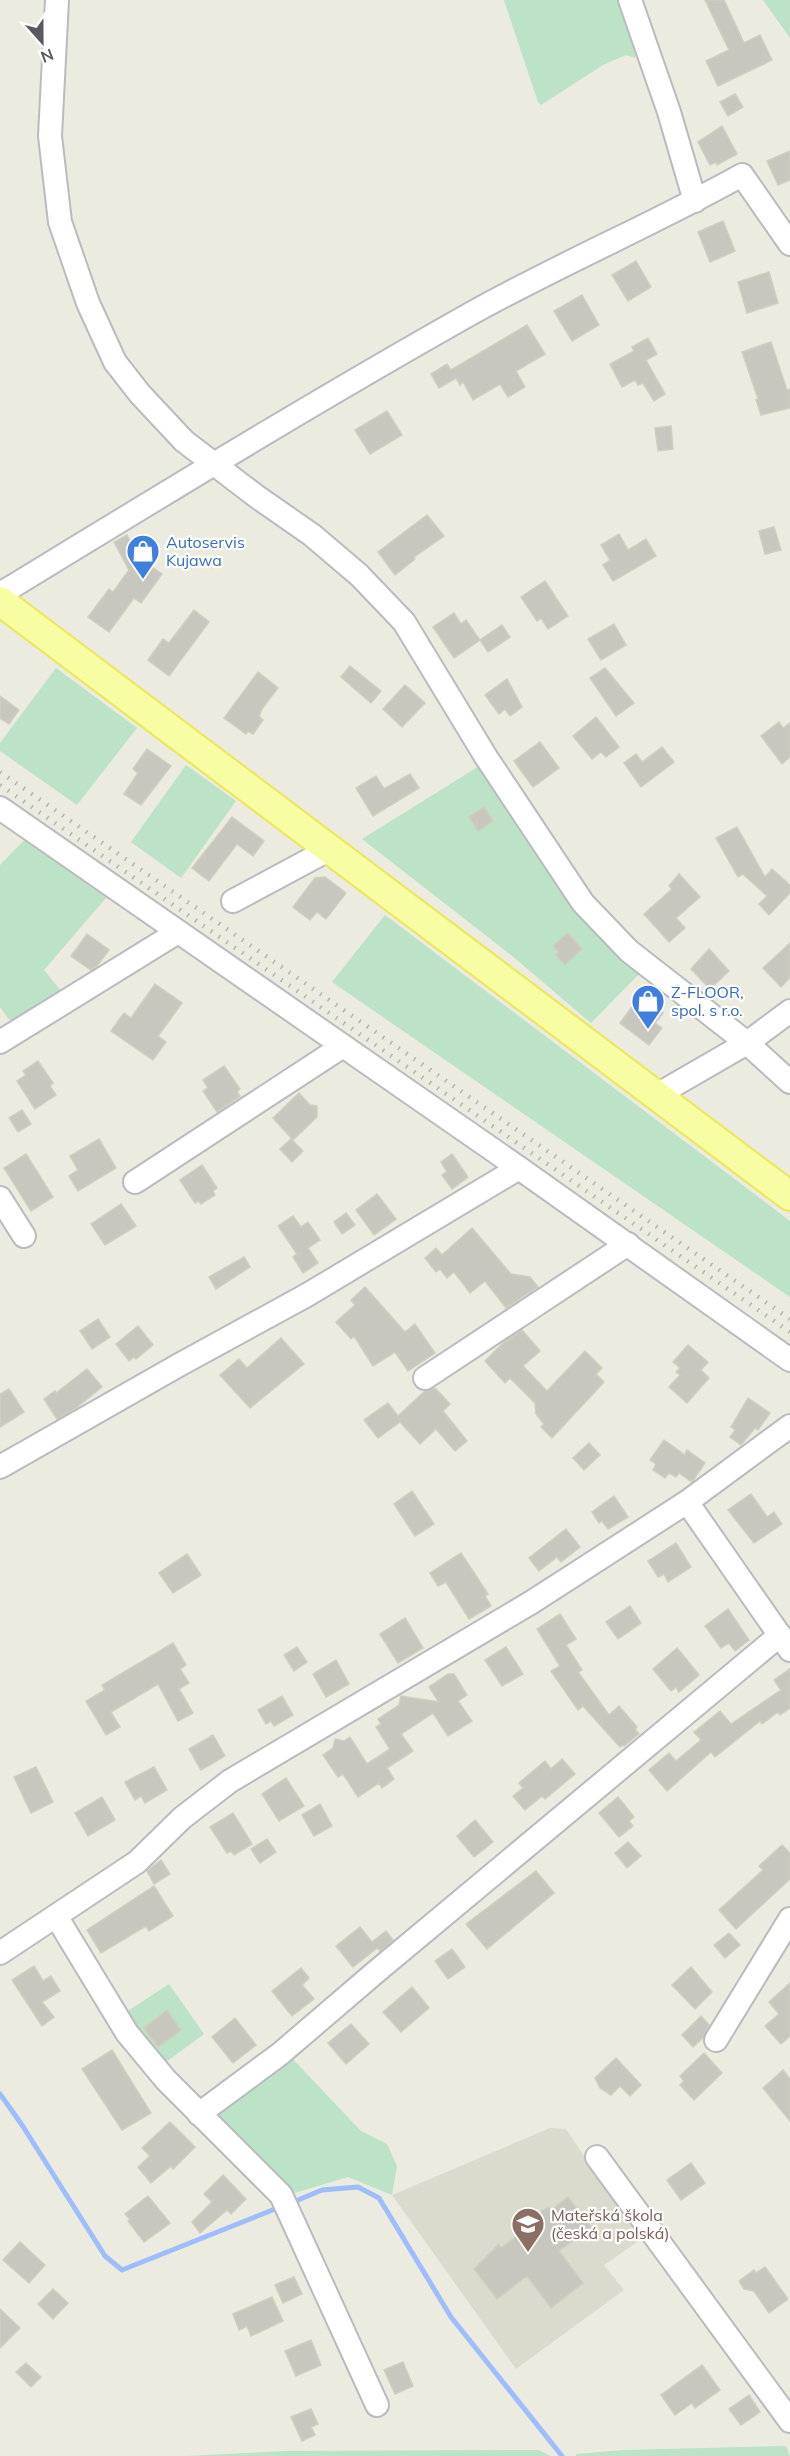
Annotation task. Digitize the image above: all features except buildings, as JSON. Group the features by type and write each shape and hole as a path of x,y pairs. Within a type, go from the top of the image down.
{"main road":[{"path":"0,601 790,1196"}],"street":[{"path":"57,0 50,136 60,222 88,303 116,362 157,414 184,441 312,535 359,575 404,622 499,777 583,903 629,951 747,1043 790,1082"},
{"path":"630,0 669,112 695,201"},
{"path":"0,594 213,464 473,312 695,201 742,175 790,244"},
{"path":"0,808 519,1167 790,1360"},
{"path":"233,901 330,849"},
{"path":"0,1042 178,932"},
{"path":"657,1095 747,1043 790,1011"},
{"path":"135,1182 343,1046"},
{"path":"0,1467 308,1295 519,1167"},
{"path":"0,1198 24,1236"},
{"path":"425,1378 628,1244"},
{"path":"0,1953 137,1862 182,1818 230,1781 532,1602 687,1502 790,1426"},
{"path":"199,2114 280,2054 376,1971 785,1643 687,1502"},
{"path":"56,1916 127,2033 199,2114 281,2195 377,2405"},
{"path":"716,2040 790,1918"},
{"path":"597,2157 790,2421"}],"shaded area":[{"name":"Mateřská škola (česká a polská)","path":"550,2128 566,2129 640,2240 604,2265 624,2290 516,2369 392,2195"}],"green space":[{"path":"504,0 620,0 637,52 635,58 626,55 603,65 541,105 538,102"},
{"path":"763,0 790,0 790,38"},
{"path":"56,668 137,728 77,805 0,751 0,743"},
{"path":"484,763 642,971 591,1023 511,955 362,839"},
{"path":"186,765 236,801 181,878 131,842"},
{"path":"30,834 111,892 44,970 65,996 14,1026 0,1007 0,865"},
{"path":"385,915 790,1221 790,1297 332,982"},
{"path":"169,1984 204,2034 162,2065 123,2014"},
{"path":"289,2055 361,2131 387,2144 397,2166 392,2195 348,2177 291,2194 214,2116"},
{"path":"786,2446 790,2456 576,2456 576,2454 624,2450"},
{"path":"539,2450 550,2456 187,2456 285,2451"}],"waterway":[{"path":"0,2094 105,2256 122,2270 280,2207"},
{"path":"291,2203 322,2190 358,2187 379,2198 451,2317 562,2456"}],"railway":[{"path":"0,772 790,1319"},
{"path":"0,785 790,1332"}],"place":[{"name":"Autoservis Kujawa","path":"143,580"},
{"name":"Z-FLOOR, spol. s r.o.","path":"648,1030"},
{"name":"Mateřská škola (česká a polská)","path":"528,2253"}]}
